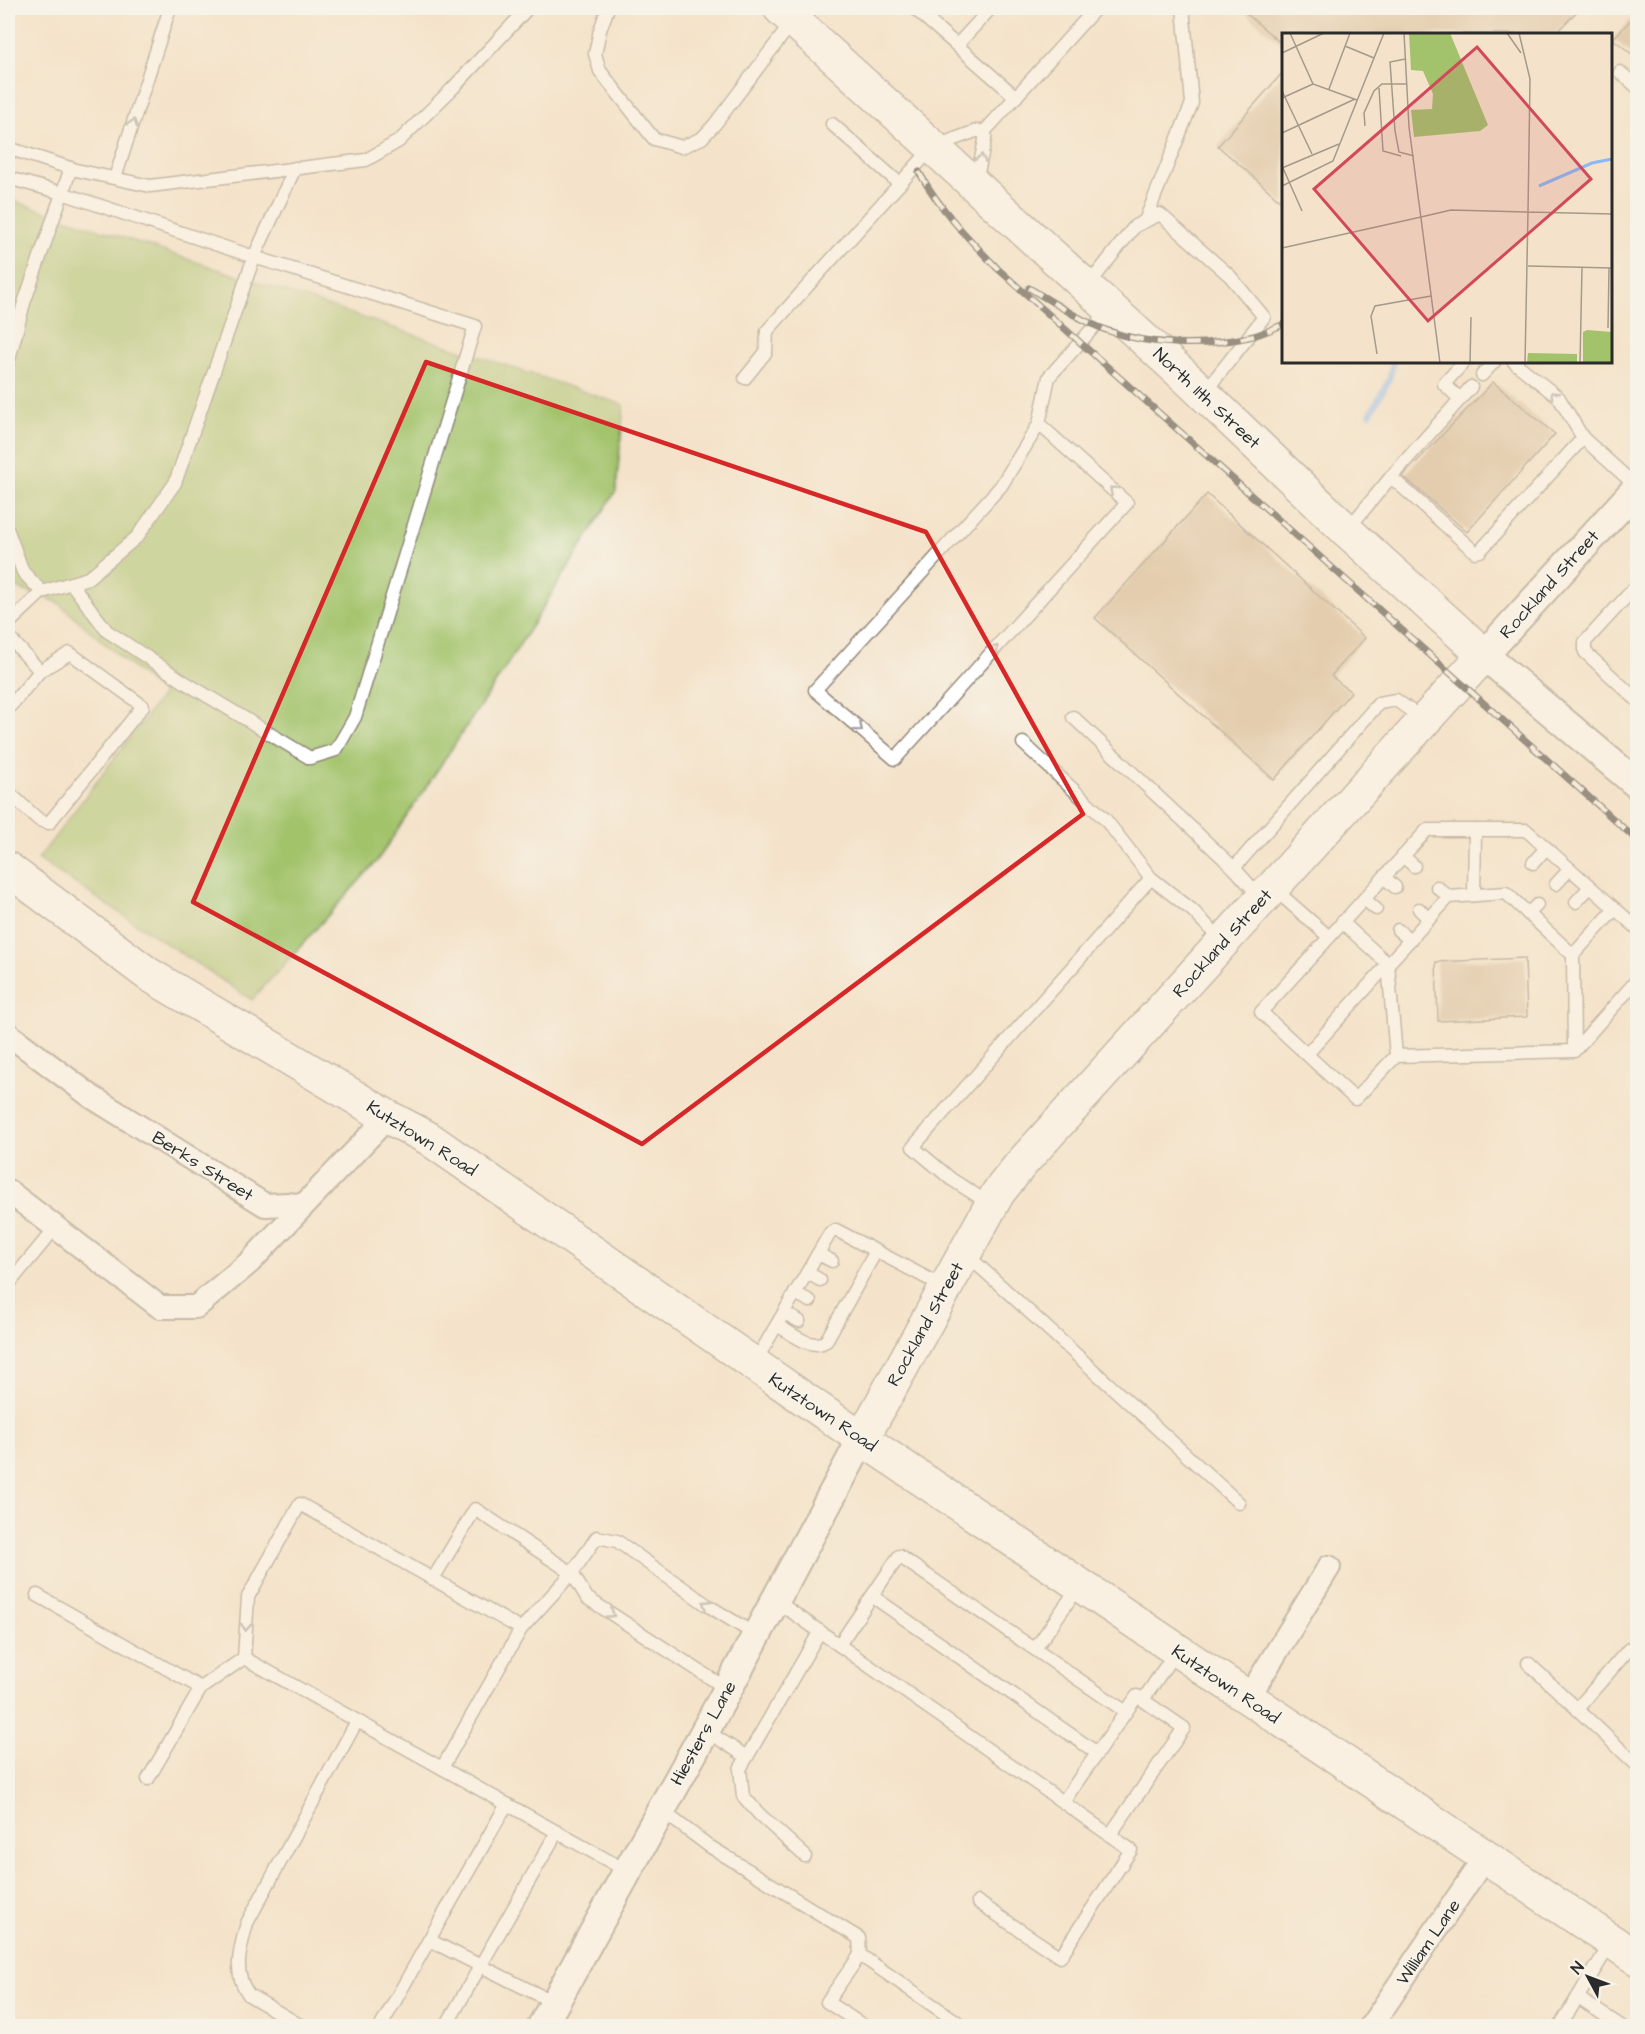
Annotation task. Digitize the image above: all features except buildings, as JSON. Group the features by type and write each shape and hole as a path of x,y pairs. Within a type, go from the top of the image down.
{"main road":[{"name":"North 11th Street","path":"787,14 1204,394 1346,530 1484,655"},
{"name":"Rockland Street","path":"861,1439 991,1205 1021,1164 1484,655"},
{"name":"Kutztown Road","path":"8,869 148,974 388,1117 428,1138 861,1439 1625,1951"}],"street":[{"name":"Rockland Street","path":"1484,655 1637,487"},
{"name":"North 11th Street","path":"1484,655 1638,785"},
{"name":"Berks Street","path":"8,1034 92,1097 265,1205 303,1206"},
{"path":"8,1191 160,1307 196,1307 250,1262 388,1117"},
{"name":"Hiesters Lane","path":"548,2015 705,1731 861,1439"},
{"path":"1248,1698 1329,1568"},
{"name":"William Lane","path":"1371,2026 1485,1857"}],"lane":[{"path":"115,178 170,8"},
{"path":"8,148 71,168 150,186 366,160 399,141 453,88 528,8"},
{"path":"608,8 595,54 600,71 654,139 682,147 702,138 715,124 787,14"},
{"path":"914,8 1016,97"},
{"path":"957,45 991,8"},
{"path":"975,185 985,131 1096,8"},
{"path":"1145,221 1192,103 1183,8"},
{"path":"1620,72 1638,88"},
{"path":"832,124 899,183"},
{"path":"745,378 766,352 767,331 933,147 976,131 985,131"},
{"path":"8,363 24,303 71,168"},
{"path":"8,624 42,592 88,578 137,537 175,483 254,257 295,168"},
{"path":"8,178 62,193 254,257 475,326 355,717 336,750 310,758 186,683 107,632 71,583"},
{"path":"1087,287 1136,226 1161,214 1230,276 1264,317 1204,394"},
{"path":"1039,424 1127,503 895,759 815,690 1001,486 1039,424 1049,376 1111,309"},
{"path":"1460,399 1444,384 1463,363"},
{"path":"1482,375 1493,363"},
{"path":"1515,363 1558,398 1583,438 1637,487"},
{"path":"1346,530 1472,387"},
{"path":"1391,477 1475,552 1480,551 1583,438"},
{"path":"8,531 23,572 42,592"},
{"path":"1638,584 1585,642 1585,652 1638,701"},
{"path":"8,636 40,671"},
{"path":"8,709 40,671 70,653 143,706 49,823 39,820 8,792"},
{"path":"1234,868 1379,703 1396,700 1424,720"},
{"path":"1073,717 1234,868 1329,937"},
{"path":"1023,743 1105,819 1151,879 1192,910 1223,942"},
{"path":"1638,929 1526,830 1427,830 1261,1012 1355,1099 1396,1056 1574,1050 1638,979"},
{"path":"1474,895 1475,830"},
{"path":"1533,862 1546,848"},
{"path":"1403,856 1414,866"},
{"path":"1556,884 1570,869"},
{"path":"1384,877 1395,887"},
{"path":"991,1205 951,1179 913,1147 1151,879"},
{"path":"1437,887 1449,897 1510,889 1553,929 1573,955 1574,1050"},
{"path":"1576,902 1590,887"},
{"path":"1307,1054 1449,897"},
{"path":"1364,898 1376,909"},
{"path":"1419,909 1430,919"},
{"path":"1573,955 1615,909"},
{"path":"1342,922 1388,964 1396,1056"},
{"path":"1398,930 1410,940"},
{"path":"8,1285 50,1223"},
{"path":"754,1365 830,1233 836,1230 945,1287"},
{"path":"777,1325 812,1345 820,1345 845,1294 857,1274 876,1251"},
{"path":"964,1252 1239,1503"},
{"path":"818,1254 832,1261"},
{"path":"808,1273 820,1280"},
{"path":"795,1293 810,1301"},
{"path":"784,1313 799,1321"},
{"path":"244,1658 248,1597 300,1504 520,1629"},
{"path":"433,1579 475,1509 572,1573 587,1598 727,1689"},
{"path":"442,1768 520,1629 572,1573 597,1537 616,1541 707,1605 756,1635"},
{"path":"839,1645 899,1556 1126,1712"},
{"path":"1035,1649 1079,1585"},
{"path":"37,1595 201,1688"},
{"path":"872,1596 1097,1753"},
{"path":"775,1600 1131,1850 1060,1957 978,1902"},
{"path":"805,1856 759,1814 743,1796 740,1769 820,1631"},
{"path":"1577,1709 1629,1649 1638,1652"},
{"path":"1143,1700 1176,1650"},
{"path":"148,1779 201,1688 244,1658"},
{"path":"244,1658 627,1871"},
{"path":"1528,1663 1638,1766"},
{"path":"1063,1802 1137,1696 1184,1728 1110,1835"},
{"path":"301,2026 249,1995 240,1980 238,1966 241,1945 247,1923 357,1721"},
{"path":"705,1731 747,1757"},
{"path":"381,2026 507,1804"},
{"path":"661,1810 709,1846 859,1938 860,1954 827,2002 864,2026"},
{"path":"446,2026 557,1832"},
{"path":"429,1940 480,1966 548,2015"},
{"path":"1560,2026 1578,1998 1625,1951"},
{"path":"860,1954 963,2026"},
{"path":"1578,1998 1621,2026"},
{"path":"939,2026 947,2015"}],"highlighted area":[{"path":"426,362 926,532 1083,814 642,1144 193,902"}],"green space":[{"path":"8,199 624,405 616,491 500,676 377,861 252,1000 38,859 163,694 57,602 8,585"}],"waterway":[{"path":"1370,414 1389,380 1393,363"}],"railway":[{"path":"919,172 945,211 998,269 1638,841"},
{"path":"1029,288 1096,326 1123,335 1159,342 1196,343 1232,340 1257,335 1282,325"}]}
